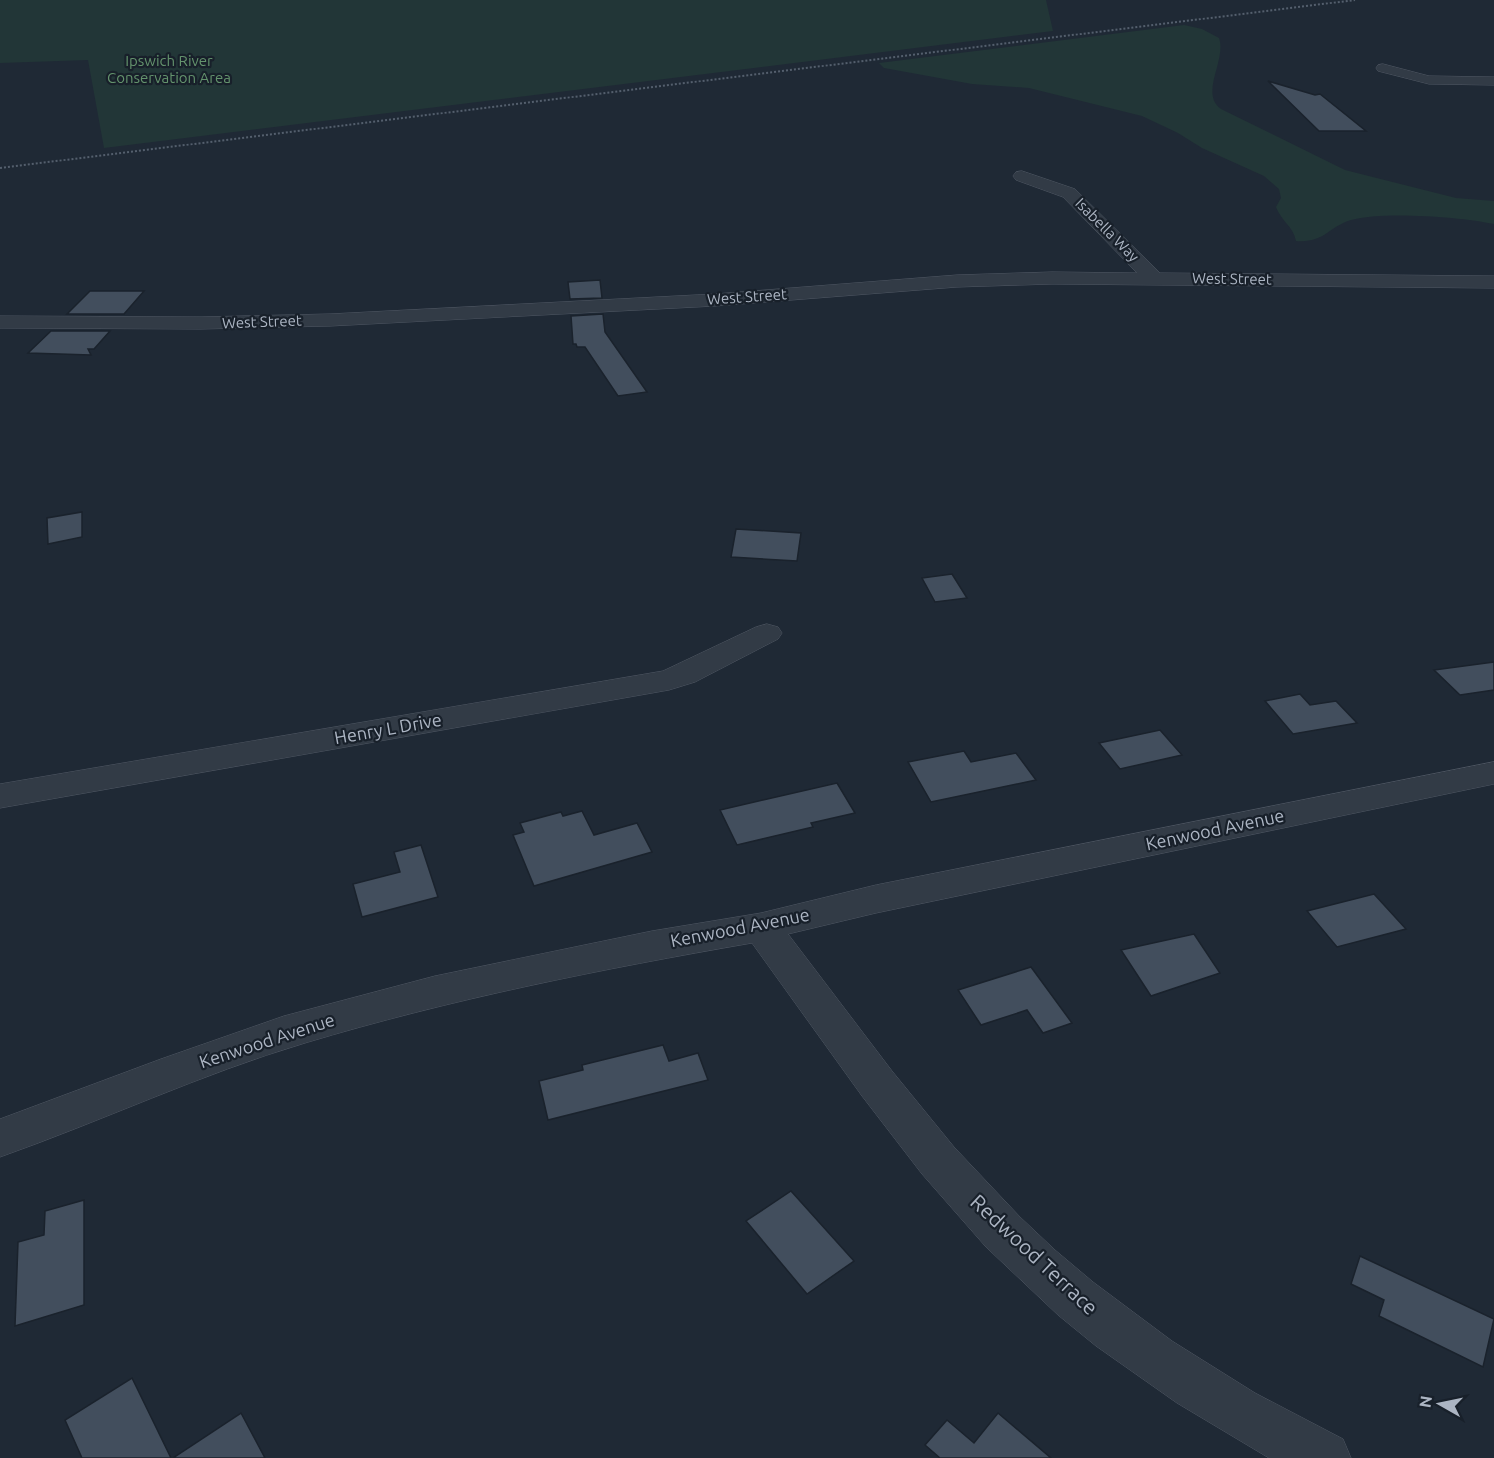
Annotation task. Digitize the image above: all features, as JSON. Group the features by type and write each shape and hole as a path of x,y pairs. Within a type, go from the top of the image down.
{"street":[{"path":"1383,68 1429,80 1494,81"},
{"name":"Isabella Way","path":"1022,176 1069,193 1154,278"},
{"name":"West Street","path":"0,322 265,322 703,300 957,281 1154,278 1494,282"},
{"name":"Henry L Drive","path":"0,796 669,680 684,675 767,633"},
{"name":"Kenwood Avenue","path":"0,1137 232,1051 343,1015 435,992 652,946 761,927 876,899 1494,773"},
{"name":"Redwood Terrace","path":"761,927 870,1073 966,1191 1003,1232 1063,1287 1135,1346 1198,1389 1324,1458"}],"green space":[{"name":"Ipswich River Conservation Area","path":"0,0 1046,0 1053,31 104,148 88,60 0,63"},
{"path":"1184,25 1202,29 1219,38 1220,56 1213,94 1215,102 1221,109 1345,170 1456,198 1494,201 1494,224 1422,216 1365,217 1343,223 1314,240 1296,241 1276,207 1281,198 1279,189 1264,176 1202,148 1178,133 1142,116 1029,88 972,84 884,68 879,63"}],"building":[{"path":"1268,81 1315,95 1320,94 1366,131 1319,131"},
{"path":"600,280 602,298 570,299 568,282"},
{"path":"90,291 144,291 124,314 67,314"},
{"path":"603,314 605,332 647,392 618,396 585,347 577,347 573,344 571,316"},
{"path":"51,331 110,331 94,349 88,349 91,355 28,353"},
{"path":"82,512 82,537 48,544 47,518"},
{"path":"736,529 801,533 797,561 731,557"},
{"path":"952,574 967,598 935,602 922,578"},
{"path":"1494,662 1494,690 1460,695 1434,670"},
{"path":"1300,694 1310,705 1336,701 1357,723 1293,734 1265,701"},
{"path":"1160,730 1182,755 1120,769 1099,743"},
{"path":"964,751 971,762 1016,753 1036,780 931,802 908,762"},
{"path":"837,783 855,813 811,823 813,827 737,845 720,810"},
{"path":"582,811 594,835 637,823 652,852 534,886 513,835 524,832 520,823 561,812 563,816"},
{"path":"421,845 438,897 362,917 353,884 400,872 394,852"},
{"path":"1374,894 1406,929 1337,947 1307,911"},
{"path":"1194,934 1220,973 1151,996 1121,950"},
{"path":"1031,967 1072,1023 1043,1033 1027,1010 981,1025 958,990"},
{"path":"663,1045 669,1061 698,1053 708,1080 548,1120 539,1081 583,1070 582,1065"},
{"path":"791,1191 854,1261 807,1294 746,1221"},
{"path":"84,1200 84,1305 15,1326 18,1242 44,1235 45,1211"},
{"path":"1360,1256 1494,1319 1483,1367 1379,1316 1384,1300 1351,1284"},
{"path":"132,1378 171,1458 82,1458 65,1420"},
{"path":"241,1413 265,1458 173,1458"},
{"path":"998,1413 1051,1458 940,1458 925,1445 947,1420 974,1443"}],"railway":[{"path":"0,168 1355,0"}]}
